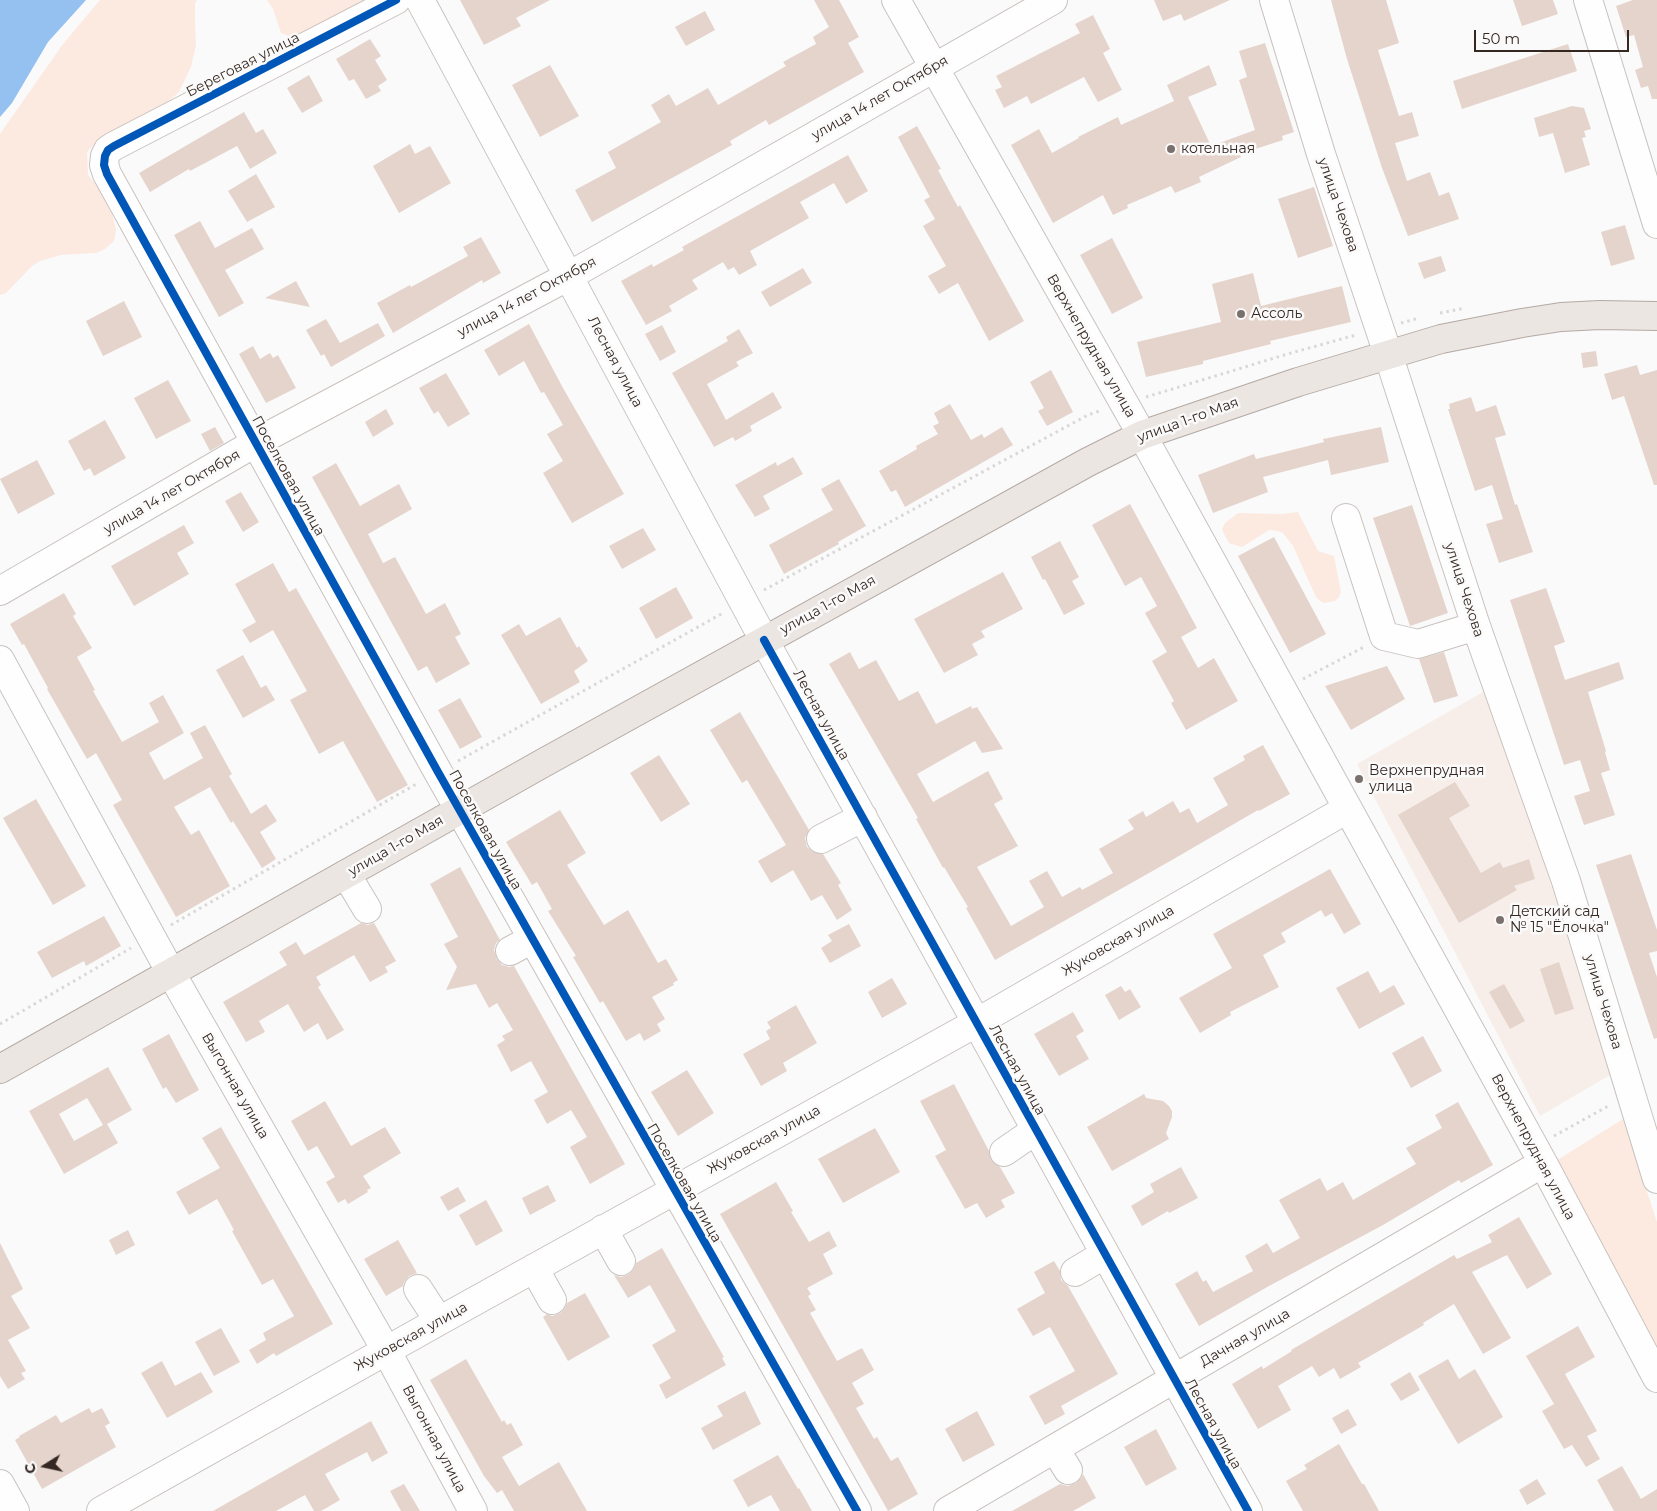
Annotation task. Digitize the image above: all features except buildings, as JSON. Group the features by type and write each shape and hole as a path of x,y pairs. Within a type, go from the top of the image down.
{"main road":[{"name":"улица 1-го Мая","path":"0,1069 764,640 1142,435 1298,382 1442,339 1561,317 1600,315 1657,316"}],"street":[{"name":"Береговая улица","path":"105,156 108,150 114,146 396,0"},
{"name":"Лесная улица","path":"420,0 764,640 1248,1511"},
{"name":"Верхнепрудная улица","path":"896,0 1142,435 1538,1155 1657,1378"},
{"name":"улица 14 лет Октября","path":"0,591 256,444 568,276 1053,0"},
{"name":"улица Чехова","path":"1274,0 1321,154 1476,626 1566,881 1657,1179"},
{"path":"1588,0 1657,224"},
{"name":"Поселковая улица","path":"105,156 104,165 107,174 460,810 521,945 674,1190 857,1511"},
{"path":"1346,518 1384,636 1418,644 1476,626"},
{"name":"Выгонная улица","path":"0,660 171,973 386,1350 473,1511"},
{"name":"Жуковская улица","path":"101,1511 386,1350 976,1023 1347,809"},
{"path":"821,839 863,817"},
{"path":"346,874 367,909"},
{"path":"1004,1152 1036,1130"},
{"name":"Дачная улица","path":"948,1511 1062,1460 1085,1420 1174,1380 1538,1155"},
{"path":"603,1230 622,1262"},
{"path":"1074,1272 1105,1254"},
{"path":"534,1268 552,1300"},
{"path":"418,1289 438,1321"},
{"path":"0,1484 15,1511"}],"path":[{"path":"0,1024 438,772 744,601 1088,414 1124,404"},
{"path":"1303,679 1384,636"},
{"path":"1538,1155 1630,1093"}],"shaded area":[{"path":"100,0 197,0 195,3 196,45 191,67 179,92 169,101 98,140 87,152 88,175 97,186 112,214 116,229 114,241 105,249 96,253 61,255 40,261 32,266 6,293 0,295 0,134 63,44"},
{"path":"267,0 375,0 304,36 291,37 281,33 273,9"},
{"path":"1298,512 1318,551 1334,556 1341,592 1335,601 1324,603 1316,597 1293,546 1283,533 1269,530 1242,547 1229,543 1222,529 1225,523 1238,513 1282,514"},
{"name":"Детский сад № 15 \"Ёлочка\"","path":"1490,688 1610,1075 1540,1116 1357,764"},
{"path":"1623,1119 1657,1222 1657,1354 1554,1162"}],"water":[{"path":"0,0 86,0 48,42 12,103 0,117"}],"cycle path":[{"path":"396,0 114,146 108,150 104,165 107,174 438,772 857,1511"},
{"path":"764,640 1248,1511"}],"place":[{"name":"котельная","path":"1171,149"},
{"name":"Ассоль","path":"1241,314"},
{"name":"Верхнепрудная улица","path":"1359,779"},
{"name":"Детский сад № 15 \"Ёлочка\"","path":"1500,920"}]}
